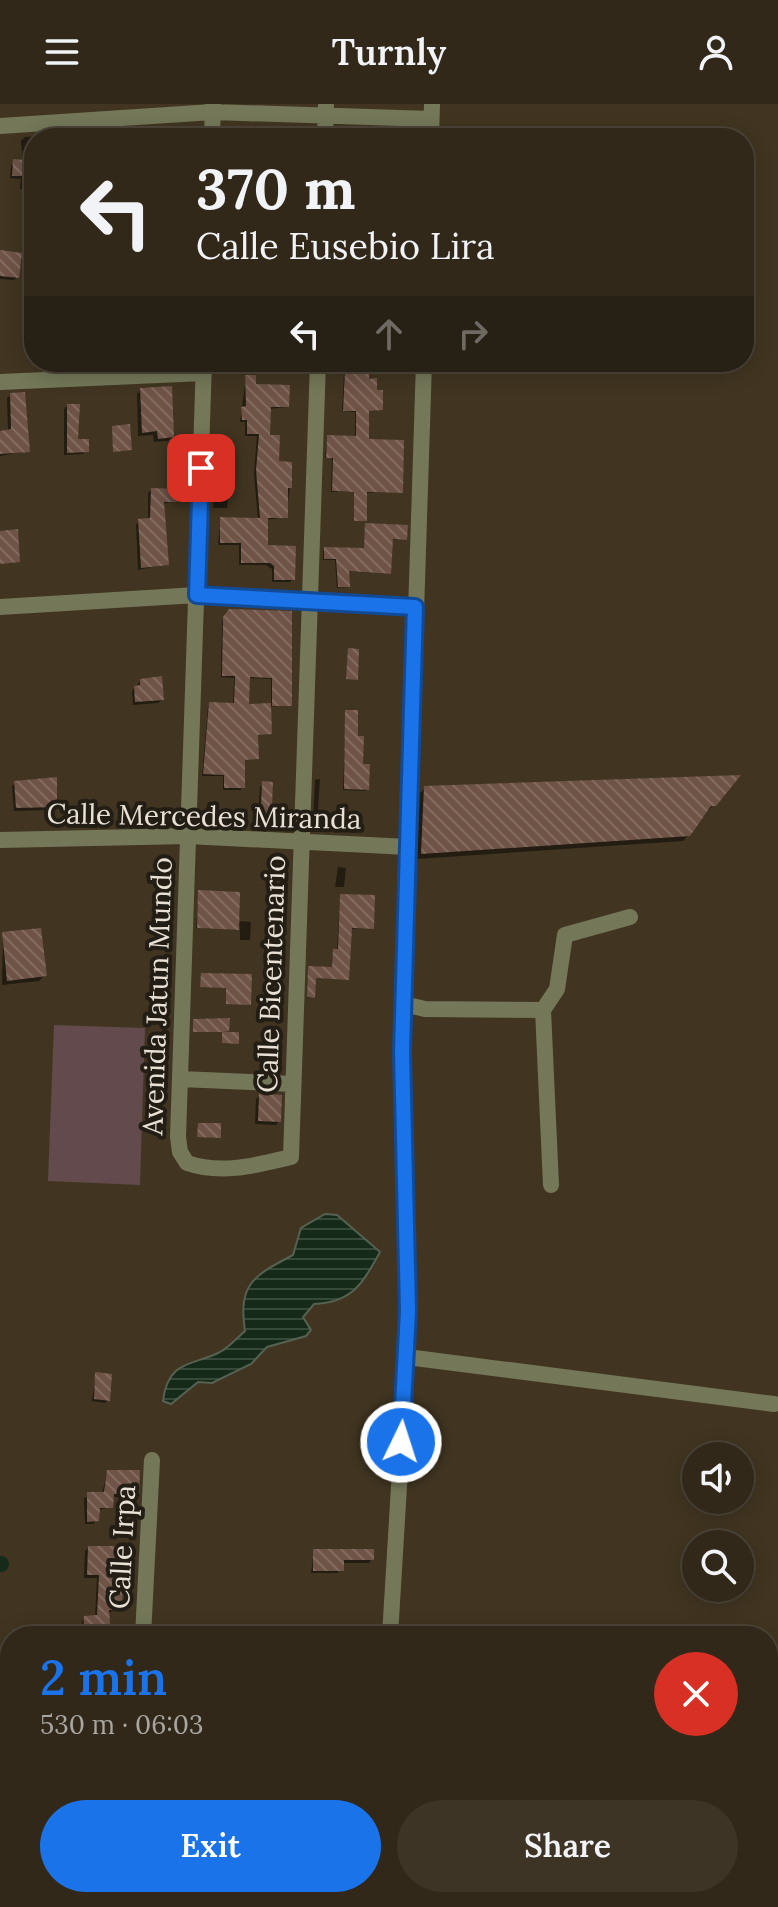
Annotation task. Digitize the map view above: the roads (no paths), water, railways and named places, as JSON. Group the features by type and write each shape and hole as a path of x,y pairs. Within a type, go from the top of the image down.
{"street":[{"path":"212,128 213,108"},
{"path":"0,126 116,119 213,108 432,112"},
{"path":"116,119 116,128"},
{"path":"0,382 83,372"},
{"name":"Avenida Jatun Mundo","path":"204,372 180,1152 187,1163 217,1168 250,1167 291,1157"},
{"name":"Calle Bicentenario","path":"291,1157 318,372"},
{"path":"391,1626 407,1357 404,1004 424,372"},
{"path":"0,607 197,595 415,607"},
{"name":"Calle Mercedes Miranda","path":"0,840 188,836 408,847"},
{"path":"551,1185 543,1010 557,989 565,935 630,917"},
{"path":"404,1004 425,1009 543,1010"},
{"path":"181,1079 293,1084"},
{"path":"407,1357 774,1404"},
{"name":"Calle Irpa","path":"144,1626 152,1460"}]}
